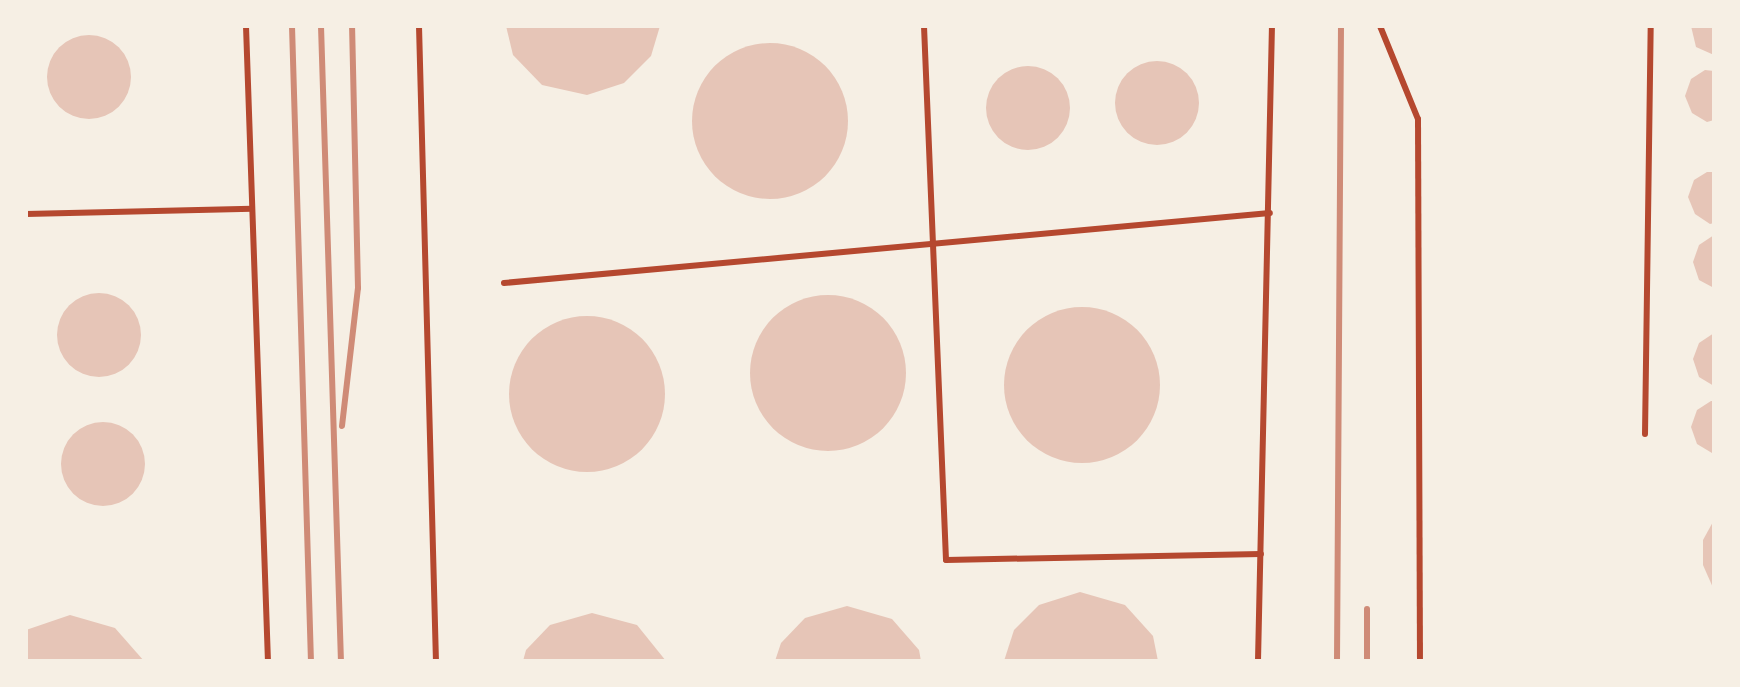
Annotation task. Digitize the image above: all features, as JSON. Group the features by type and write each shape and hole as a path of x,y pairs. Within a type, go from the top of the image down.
{"lane":[{"path":"246,26 268,661"},
{"path":"419,26 436,661"},
{"path":"924,26 946,560 1261,554"},
{"path":"1258,661 1272,26"},
{"path":"1380,26 1418,119 1420,661"},
{"path":"1645,434 1651,26"},
{"path":"26,214 252,209"},
{"path":"504,283 1270,213"}],"building":[{"path":"506,26 660,26 651,56 624,83 587,95 542,85 513,55"},
{"path":"1691,26 1714,26 1714,55 1696,47"},
{"path":"89,35 105,38 119,47 128,61 131,77 128,93 119,107 105,116 89,119 73,116 59,107 50,93 47,77 50,61 59,47 73,38"},
{"path":"770,43 800,49 825,66 842,91 848,121 842,151 825,176 800,193 770,199 740,193 715,176 698,151 692,121 698,91 715,66 740,49"},
{"path":"1157,61 1173,64 1187,73 1196,87 1199,103 1196,119 1187,133 1173,142 1157,145 1141,142 1127,133 1118,119 1115,103 1118,87 1127,73 1141,64"},
{"path":"1028,66 1044,69 1058,78 1067,92 1070,108 1067,124 1058,138 1044,147 1028,150 1012,147 998,138 989,124 986,108 989,92 998,78 1012,69"},
{"path":"1705,70 1714,71 1714,120 1707,122 1692,113 1685,96 1691,79"},
{"path":"1707,172 1714,172 1714,223 1710,224 1695,214 1688,197 1694,180"},
{"path":"1714,235 1714,288 1699,280 1693,262 1699,245"},
{"path":"99,293 115,296 129,305 138,319 141,335 138,351 129,365 115,374 99,377 83,374 69,365 60,351 57,335 60,319 69,305 83,296"},
{"path":"828,295 858,301 883,318 900,343 906,373 900,403 883,428 858,445 828,451 798,445 773,428 756,403 750,373 756,343 773,318 798,301"},
{"path":"1082,307 1112,313 1137,330 1154,355 1160,385 1154,415 1137,440 1112,457 1082,463 1052,457 1027,440 1010,415 1004,385 1010,355 1027,330 1052,313"},
{"path":"587,316 617,322 642,339 659,364 665,394 659,424 642,449 617,466 587,472 557,466 532,449 515,424 509,394 515,364 532,339 557,322"},
{"path":"1714,333 1714,386 1699,377 1693,359 1699,343"},
{"path":"1714,401 1712,453 1697,444 1691,427 1697,410"},
{"path":"103,422 119,425 133,434 142,448 145,464 142,480 133,494 119,503 103,506 87,503 73,494 64,480 61,464 64,448 73,434 87,425"},
{"path":"1714,520 1714,590 1703,565 1703,540"},
{"path":"1080,592 1125,605 1153,636 1158,661 1004,661 1014,630 1039,605"},
{"path":"847,606 892,619 919,650 921,661 775,661 781,643 805,618"},
{"path":"592,613 637,625 666,661 523,661 526,650 550,625"},
{"path":"70,615 115,628 144,661 26,661 26,630"}],"railway":[{"path":"292,26 311,661"},
{"path":"321,26 341,661"},
{"path":"342,426 358,288 352,26"},
{"path":"1337,661 1341,26"},
{"path":"1367,609 1367,661"}]}
